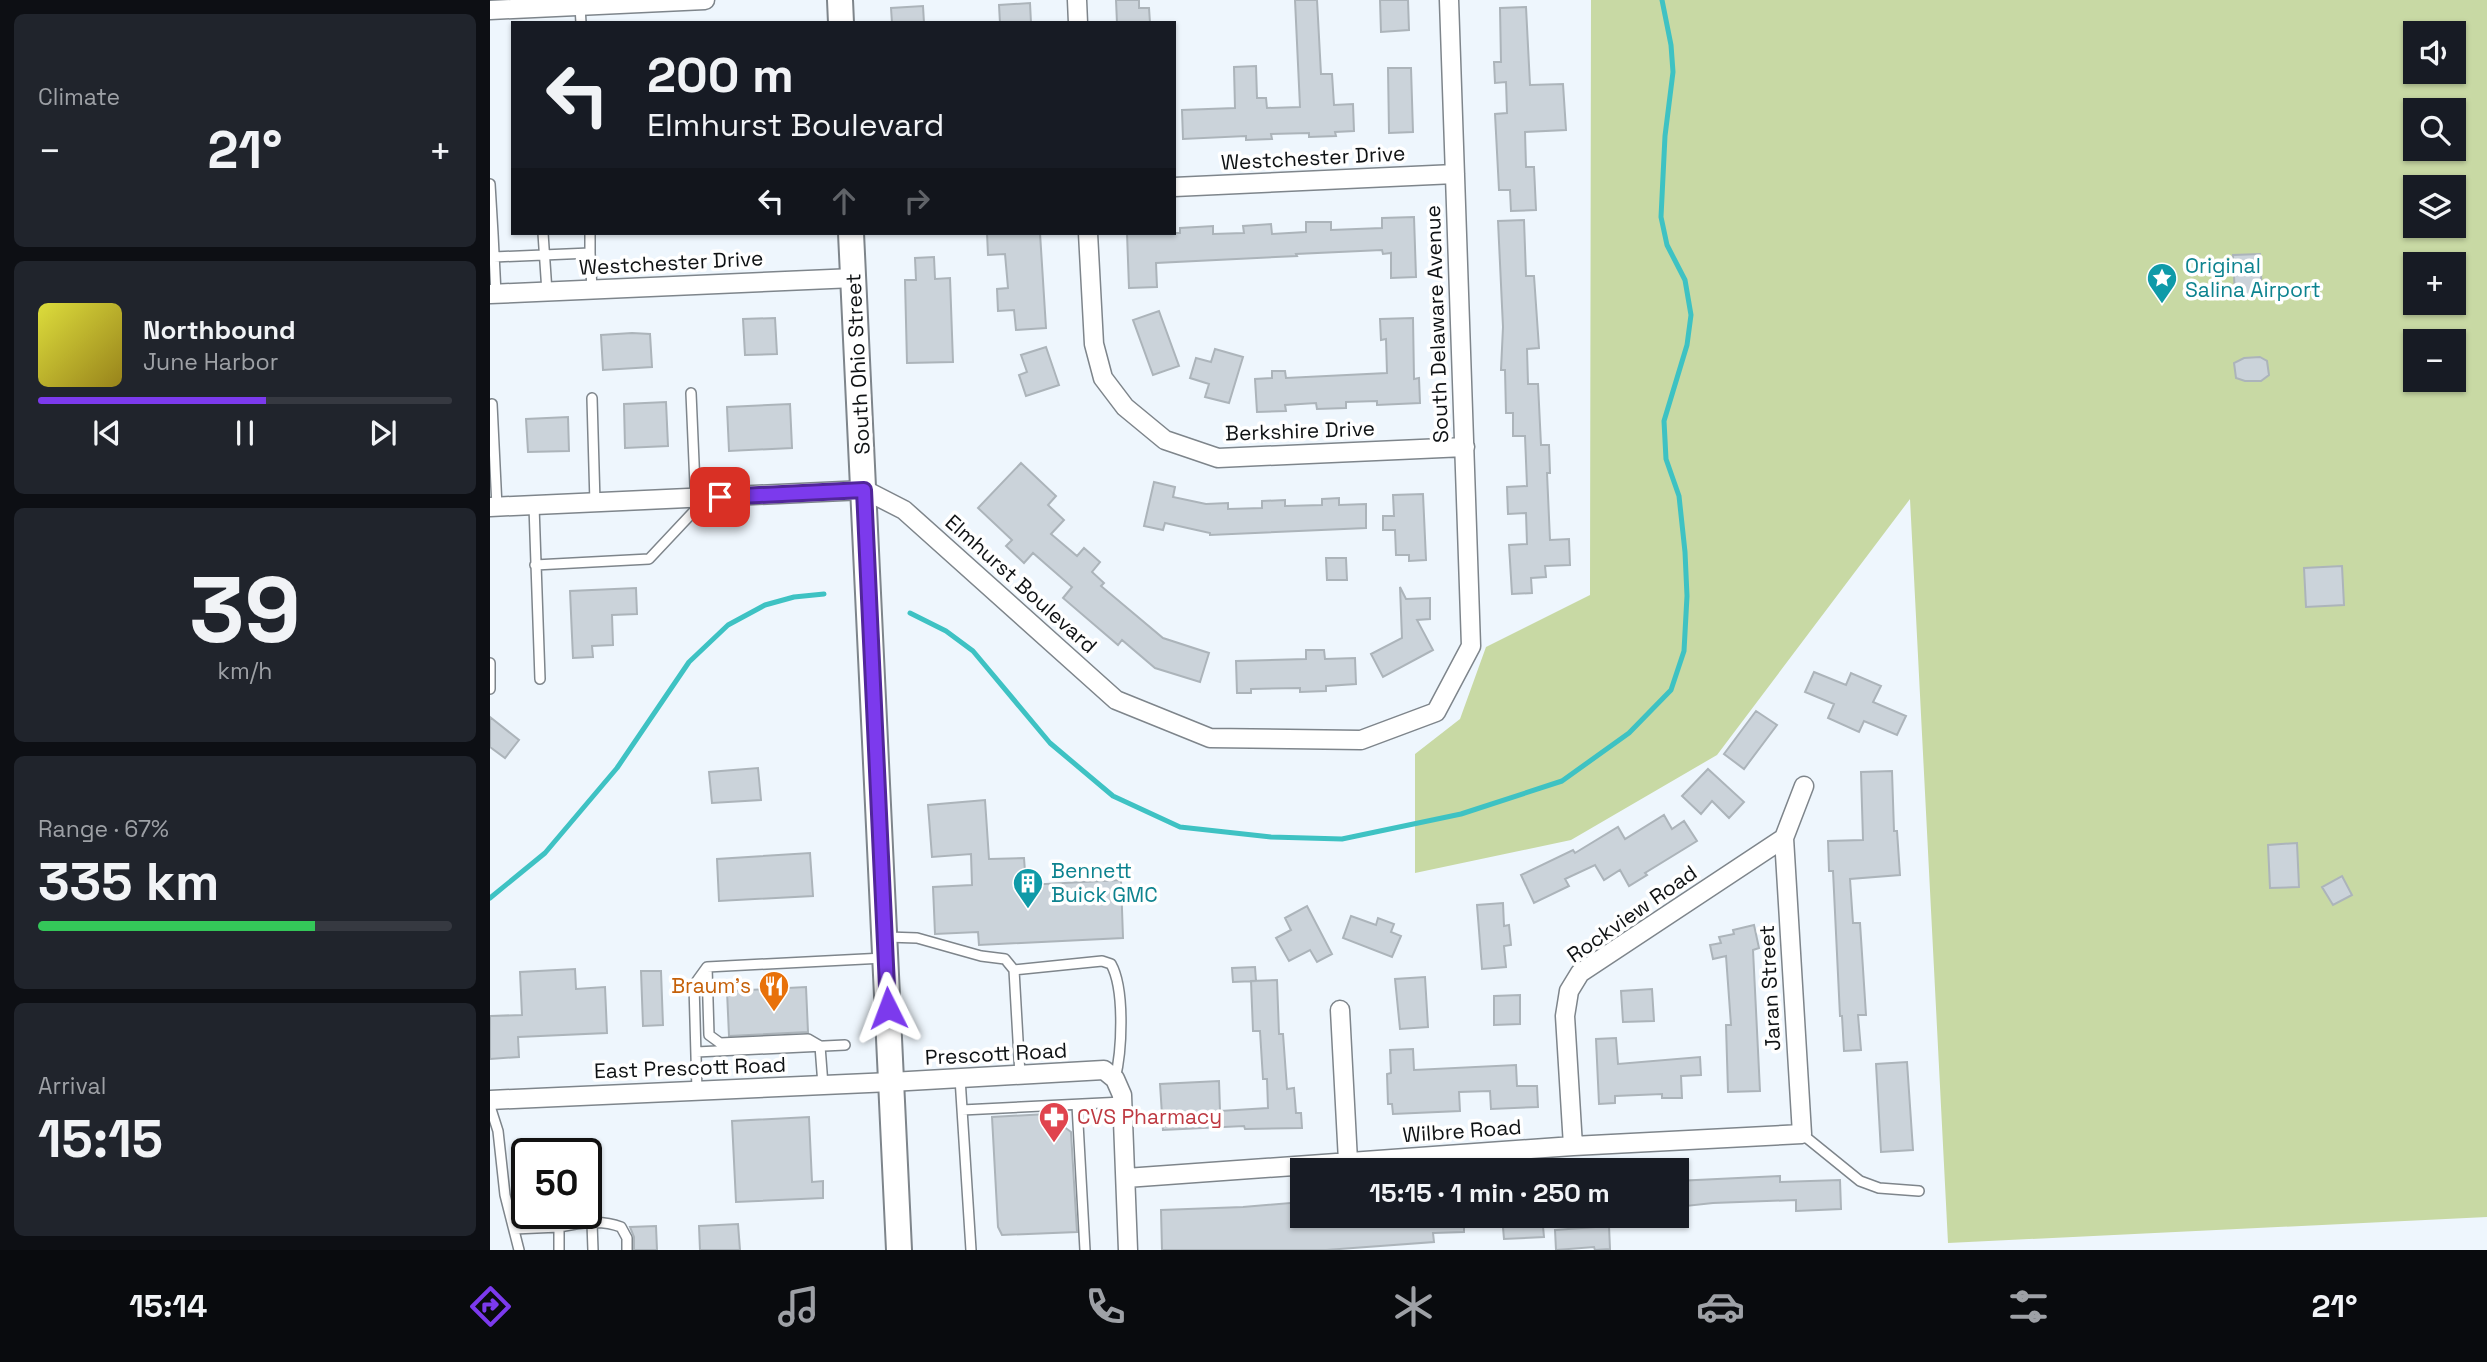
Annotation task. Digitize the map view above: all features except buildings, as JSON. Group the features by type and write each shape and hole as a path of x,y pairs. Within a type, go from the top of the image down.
{"main road":[{"path":"839,0 841,21"},
{"name":"South Ohio Street","path":"851,235 899,1250"}],"street":[{"path":"490,10 530,12 557,3 580,14 705,0"},
{"path":"1077,0 1078,21"},
{"name":"South Delaware Avenue","path":"1449,0 1471,646"},
{"name":"Westchester Drive","path":"1176,187 1455,174"},
{"name":"Berkshire Drive","path":"1088,235 1094,344 1103,378 1125,407 1165,440 1218,458 1465,447"},
{"name":"Westchester Drive","path":"493,294 854,278"},
{"name":"Elmhurst Boulevard","path":"493,507 864,490 904,510 1116,700 1210,738 1361,740 1436,712 1471,646"},
{"path":"1784,838 1804,786"},
{"name":"Jaran Street","path":"1784,838 1802,1135"},
{"name":"Rockview Road","path":"1573,1146 1565,1016 1569,991 1580,972 1784,838"},
{"path":"1340,1010 1348,1158"},
{"name":"Prescott Road","path":"891,1083 1020,1075 1109,1075"},
{"path":"1109,1075 1122,1095 1123,1102 1128,1250"},
{"name":"East Prescott Road","path":"490,1100 891,1083"},
{"name":"Wilbre Road","path":"1393,1158 1802,1135"},
{"name":"Wilbre Road","path":"1126,1178 1290,1165"}],"lane":[{"path":"490,184 493,294"},
{"path":"543,235 547,292"},
{"path":"590,235 592,289"},
{"path":"494,257 590,253"},
{"path":"536,565 649,559 696,509 691,393"},
{"path":"592,398 596,503"},
{"path":"492,404 493,507"},
{"path":"534,506 540,679"},
{"path":"490,663 490,689"},
{"path":"697,1091 694,985 707,967 885,947 917,938 981,956 1005,959 1014,970 1020,1075"},
{"path":"1014,970 1102,961 1111,964 1117,974 1121,1029 1120,1057 1109,1075"},
{"path":"707,967 709,1035 720,1043 808,1039 820,1046"},
{"path":"696,1052 845,1045"},
{"path":"820,1046 823,1086"},
{"path":"960,1078 971,1250"},
{"path":"962,1110 1123,1102"},
{"path":"1077,1105 1085,1250"},
{"path":"490,1106 498,1131 505,1195 511,1218"},
{"path":"1802,1135 1860,1181 1879,1188 1919,1191"},
{"path":"602,1223 621,1227 627,1238 627,1250"},
{"path":"514,1229 519,1250"},
{"path":"559,1229 559,1250"},
{"path":"592,1229 593,1250"}],"green space":[{"path":"1591,0 2487,0 2487,1217 1948,1243 1910,499 1717,755 1571,840 1415,873 1415,754 1460,719 1486,647 1590,595"}],"waterway":[{"path":"910,613 946,631 973,651 1050,743 1113,796 1180,827 1271,837 1342,839 1461,814 1562,781 1629,733 1671,690 1684,651 1687,596 1679,496 1666,459 1664,421 1687,345 1691,315 1685,280 1667,245 1661,217 1665,136 1673,72 1671,45 1662,0"},
{"path":"490,898 545,853 617,768 689,662 728,625 765,605 794,597 824,594"}],"place":[{"name":"Original Salina Airport","path":"2162,305"},
{"name":"Bennett Buick GMC","path":"1028,910"},
{"name":"Braum's","path":"774,1013"},
{"name":"CVS Pharmacy","path":"1054,1144"}],"route":[{"path":"720,497 864,490 888,1008"}]}
